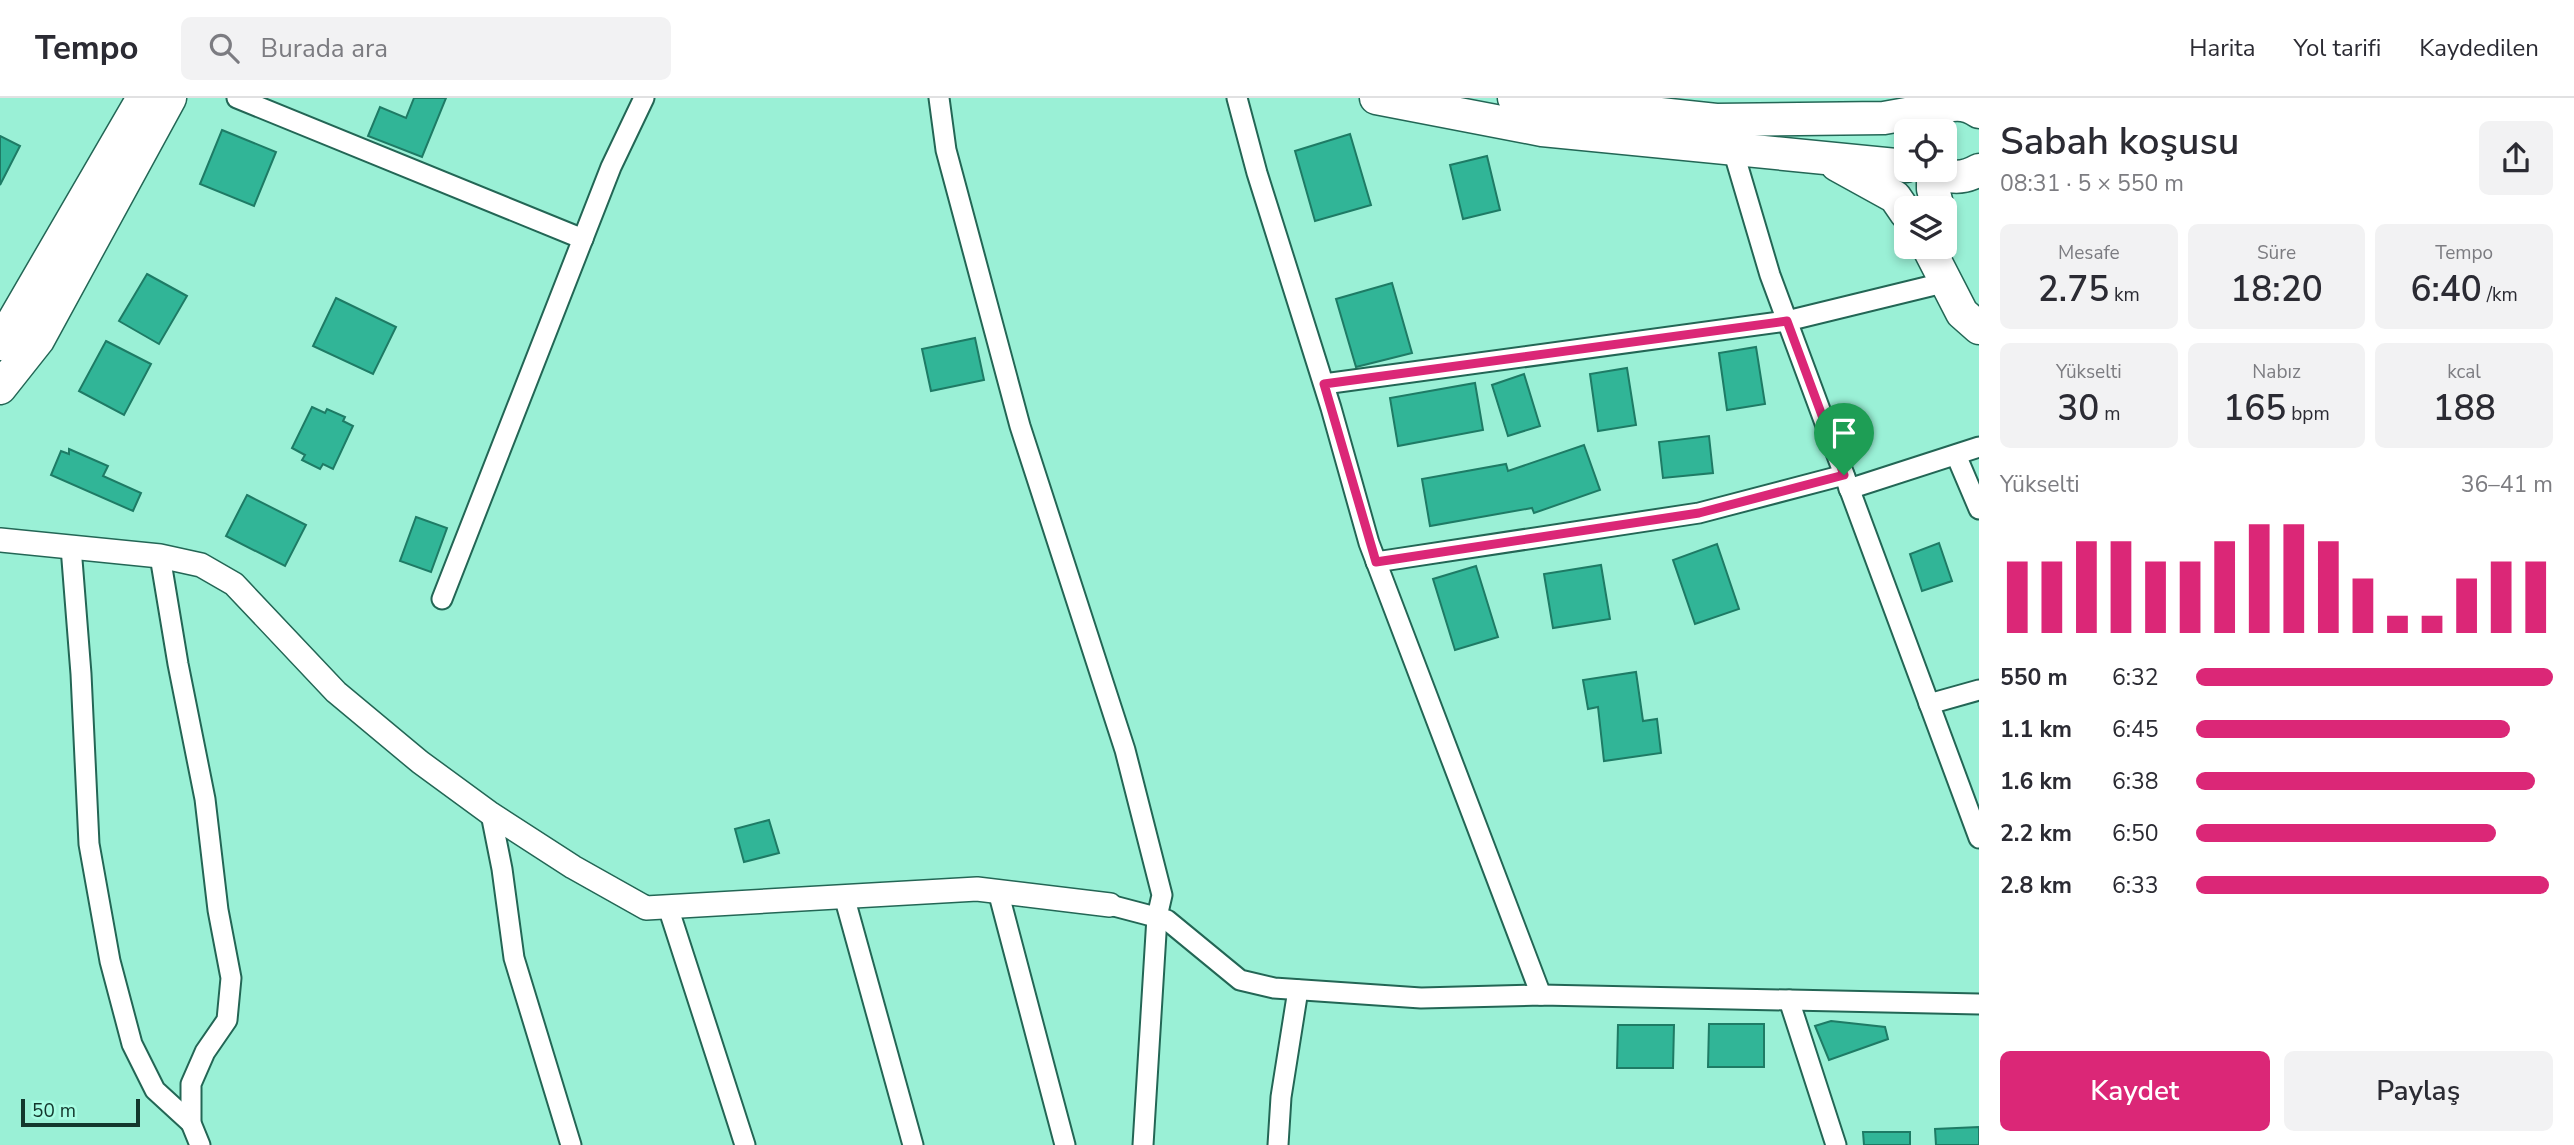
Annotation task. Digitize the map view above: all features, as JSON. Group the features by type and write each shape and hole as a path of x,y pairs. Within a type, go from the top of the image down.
{"highway":[{"path":"0,344 143,98"},
{"path":"0,388 38,340 170,98"},
{"path":"1376,98 1542,130 1894,165"},
{"path":"1514,98 1716,120 1884,118 1933,112 1951,104 1964,104 1979,112"},
{"path":"1827,159 1894,196"},
{"path":"1957,178 1979,170"},
{"path":"1957,256 1979,299"},
{"path":"1935,259 1962,313 1979,328"}],"street":[{"path":"237,98 583,239"},
{"path":"442,599 611,167 644,98"},
{"path":"939,98 946,150 1020,426 1128,763 1162,895 1157,917 1143,1145"},
{"path":"1237,98 1257,173 1324,384 1376,562 1541,995"},
{"path":"1733,150 1770,275 1979,838"},
{"path":"1324,384 1787,321 1947,282"},
{"path":"1376,562 1699,513 1847,482 1979,447"},
{"path":"1956,455 1979,509"},
{"path":"0,540 160,556 201,565 234,584 336,692 420,762 491,814 573,867 646,908 977,889 1110,905 1167,920 1240,980 1274,988 1421,998 1541,995 1979,1004"},
{"path":"71,547 81,674 89,844 110,961 132,1044 155,1090 191,1123"},
{"path":"160,556 205,799 218,911 231,978 227,1020 205,1052 191,1084 191,1123 200,1145"},
{"path":"1929,704 1979,690"},
{"path":"491,814 502,869 514,958 571,1145"},
{"path":"998,891 1065,1145"},
{"path":"844,896 914,1145"},
{"path":"668,907 745,1145"},
{"path":"1278,1145 1281,1097 1298,990"},
{"path":"1788,1000 1836,1145"}],"building":[{"path":"414,98 446,98 422,157 368,136 380,107 406,118"},
{"path":"222,130 276,152 254,206 200,184"},
{"path":"1350,134 1371,205 1315,221 1295,151"},
{"path":"0,136 20,146 0,185"},
{"path":"1487,156 1500,210 1463,219 1450,165"},
{"path":"147,274 187,296 159,344 119,321"},
{"path":"1392,283 1412,353 1356,367 1336,299"},
{"path":"336,298 396,327 373,374 313,346"},
{"path":"975,338 984,380 931,391 922,349"},
{"path":"106,341 151,364 124,415 79,391"},
{"path":"1756,347 1765,404 1727,410 1719,353"},
{"path":"1627,368 1636,425 1598,431 1590,374"},
{"path":"1524,374 1540,426 1508,436 1492,385"},
{"path":"1475,383 1483,430 1398,446 1390,398"},
{"path":"312,407 325,413 327,409 345,417 343,421 353,426 333,469 323,464 320,469 302,460 305,455 292,448"},
{"path":"1709,436 1713,473 1663,478 1659,442"},
{"path":"1584,445 1600,490 1534,513 1532,508 1430,526 1422,479 1506,464 1508,471"},
{"path":"69,449 108,466 103,476 141,493 133,511 51,475 61,451 69,454"},
{"path":"247,495 306,525 285,566 226,536"},
{"path":"416,517 447,528 431,572 400,561"},
{"path":"1939,543 1952,581 1922,591 1910,554"},
{"path":"1717,544 1739,609 1695,624 1673,560"},
{"path":"1601,565 1610,619 1553,628 1544,574"},
{"path":"1476,566 1498,637 1455,650 1433,579"},
{"path":"1636,672 1643,721 1657,719 1661,753 1604,761 1598,707 1588,709 1583,680"},
{"path":"769,820 779,853 744,862 735,829"},
{"path":"1831,1021 1885,1027 1888,1039 1829,1060 1815,1026"},
{"path":"1709,1024 1764,1024 1764,1067 1708,1067"},
{"path":"1618,1025 1674,1025 1673,1068 1617,1068"},
{"path":"1979,1127 1979,1145 1936,1145 1935,1129"},
{"path":"1863,1132 1910,1132 1910,1145 1864,1145"}],"route":[{"path":"1787,321 1844,475 1699,513 1376,562 1324,384 1787,321"}]}
